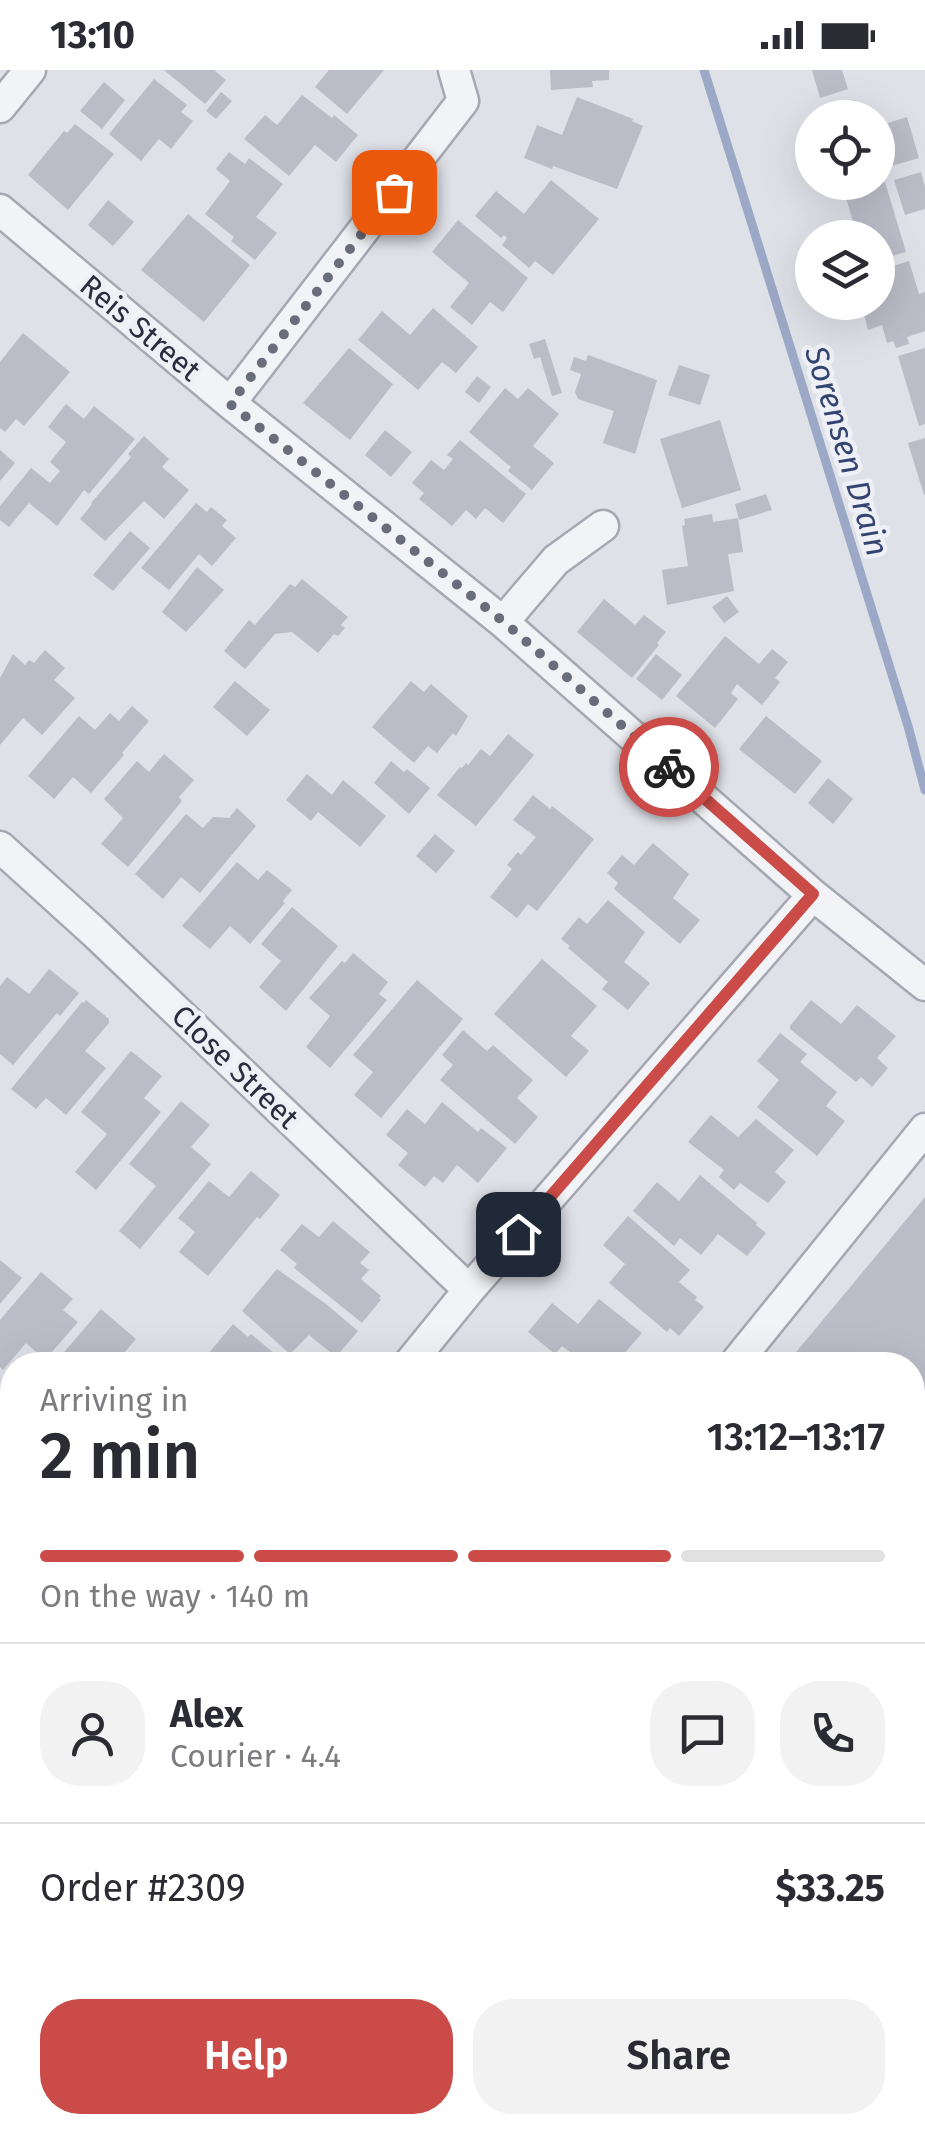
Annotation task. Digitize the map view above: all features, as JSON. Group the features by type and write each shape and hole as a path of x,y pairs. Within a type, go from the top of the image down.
{"street":[{"path":"0,106 30,70"},
{"path":"230,404 463,101 454,70"},
{"name":"Reis Street","path":"0,210 230,404 504,622 813,894 925,985"},
{"path":"504,622 556,560 603,526"},
{"name":"Close Street","path":"0,847 468,1290"},
{"path":"418,1352 813,894"},
{"path":"744,1352 925,1128"}],"building":[{"path":"164,70 214,70 226,80 205,104"},
{"path":"329,70 384,70 347,114 315,87"},
{"path":"550,70 609,70 609,80 592,81 593,87 551,90"},
{"path":"812,70 842,70 848,89 820,98"},
{"path":"154,79 187,105 181,112 193,121 171,149 159,139 141,161 109,134"},
{"path":"104,82 125,100 102,129 80,111"},
{"path":"221,92 232,101 216,119 206,111"},
{"path":"302,95 358,135 336,162 315,145 289,176 244,139 265,115 277,125"},
{"path":"577,97 643,126 617,189 524,158 537,125 562,135"},
{"path":"907,117 919,158 895,165 895,121"},
{"path":"75,124 114,154 68,210 28,175 64,131 67,133"},
{"path":"229,152 245,164 249,158 283,184 256,217 277,233 255,260 205,214 230,181 216,169"},
{"path":"921,172 925,209 905,215 895,180"},
{"path":"551,180 599,219 553,275 535,261 529,268 502,245 507,238 504,235 501,238 475,216 496,191 524,214"},
{"path":"108,200 134,222 113,246 88,225"},
{"path":"847,200 890,200 906,252 895,255 895,220 853,220"},
{"path":"188,214 250,265 204,322 141,270"},
{"path":"458,220 528,278 503,312 490,302 472,325 450,307 469,283 432,252"},
{"path":"909,261 919,294 925,292 925,331 907,337 909,344 896,348 893,341 887,343 882,325 868,330 866,320 895,320 895,266"},
{"path":"433,308 478,347 456,373 442,362 418,390 358,340 382,311 410,335"},
{"path":"23,333 70,372 24,426 16,419 5,432 0,428 0,362"},
{"path":"545,339 562,393 552,396 540,357 534,359 529,344"},
{"path":"349,348 393,384 350,440 303,403"},
{"path":"925,348 925,424 919,426 898,356"},
{"path":"588,355 657,380 635,454 603,443 614,411 578,399 575,392 581,374 570,370 574,357 586,361"},
{"path":"679,365 710,375 700,405 668,395"},
{"path":"477,376 491,387 479,403 465,392"},
{"path":"505,388 518,399 528,388 559,414 533,446 554,463 532,490 469,432"},
{"path":"66,404 84,419 94,406 135,439 89,494 84,490 57,526 29,503 9,527 0,520 0,506 31,468 50,483 60,471 50,462 66,442 48,427"},
{"path":"720,420 741,490 682,508 660,439"},
{"path":"385,430 412,452 391,477 365,455"},
{"path":"144,436 169,459 162,467 189,490 164,519 144,501 105,541 80,519"},
{"path":"925,438 925,495 924,495 908,443"},
{"path":"460,440 526,494 503,523 485,508 476,519 466,510 452,526 419,499 424,493 412,483 431,460 444,470 453,459 447,455"},
{"path":"0,450 15,463 0,481"},
{"path":"766,494 772,510 739,520 735,504"},
{"path":"196,503 207,512 211,507 227,520 222,526 236,538 212,566 199,554 169,590 141,568"},
{"path":"712,514 713,522 738,518 743,552 728,554 734,591 667,605 662,570 688,566 684,519"},
{"path":"130,531 150,548 113,591 93,575"},
{"path":"197,567 224,590 186,632 162,612"},
{"path":"302,579 348,617 341,625 345,628 338,636 334,634 318,653 292,632 275,634 245,669 224,651 249,620 255,625 290,584 295,587"},
{"path":"727,596 739,612 724,623 712,607"},
{"path":"604,599 635,625 644,615 666,632 632,678 577,632"},
{"path":"725,636 759,664 772,649 788,662 775,678 780,682 762,705 737,684 731,693 738,699 715,728 676,696"},
{"path":"45,650 65,668 54,680 75,698 42,735 23,718 0,745 0,678 13,654 25,665 29,660 34,663"},
{"path":"656,654 682,675 662,700 636,679"},
{"path":"235,681 270,710 247,736 213,707"},
{"path":"411,681 424,692 431,684 468,716 456,736 453,733 437,753 428,746 414,763 372,727"},
{"path":"132,706 149,721 91,793 73,777 54,799 28,776 79,716 95,730 110,713 119,721"},
{"path":"766,716 822,761 795,794 739,749"},
{"path":"508,734 534,755 476,826 437,795 460,767 468,765 481,749 490,756"},
{"path":"164,754 194,780 179,797 182,801 128,867 101,844 123,818 104,799 137,761 149,772"},
{"path":"391,761 430,788 409,814 374,783"},
{"path":"307,774 332,795 343,780 386,816 360,847 318,812 311,821 286,800"},
{"path":"828,778 853,799 833,824 808,803"},
{"path":"533,795 594,839 537,911 528,904 517,918 490,897 512,869 507,865 536,837 513,820"},
{"path":"237,808 256,826 200,893 181,877 163,899 135,874 186,814 203,828 213,817 229,818"},
{"path":"435,834 455,851 436,873 416,856"},
{"path":"653,843 689,874 673,898 700,920 680,944 614,889 618,883 607,873 622,855 634,865"},
{"path":"237,862 258,880 267,870 292,890 250,944 230,926 210,949 182,926"},
{"path":"608,900 645,932 624,962 650,983 628,1010 602,989 608,982 561,939 579,917 587,924"},
{"path":"292,907 338,946 286,1011 259,987 281,961 261,944"},
{"path":"353,953 388,982 379,994 387,1000 330,1068 306,1047 330,1016 309,998"},
{"path":"542,959 597,1006 571,1036 589,1051 566,1077 494,1014"},
{"path":"49,969 79,993 13,1065 0,1054 0,986 7,977 29,994"},
{"path":"417,980 463,1019 381,1118 354,1095 373,1072 353,1055"},
{"path":"86,1000 109,1019 85,1051 106,1068 66,1115 46,1098 36,1109 11,1089"},
{"path":"811,1000 841,1024 857,1005 896,1036 877,1058 888,1068 872,1087 861,1077 856,1082 790,1029"},
{"path":"463,1030 487,1051 493,1045 533,1080 517,1098 538,1117 515,1144 440,1080 453,1065 442,1055"},
{"path":"780,1033 807,1054 800,1062 837,1092 826,1106 845,1121 817,1156 757,1107 779,1080 757,1061"},
{"path":"131,1051 162,1076 144,1098 161,1112 96,1190 75,1172 107,1134 81,1112"},
{"path":"181,1101 210,1125 191,1147 211,1164 140,1249 119,1231 156,1186 129,1164"},
{"path":"442,1102 478,1132 481,1128 507,1148 478,1183 457,1165 443,1183 434,1176 425,1187 398,1165 408,1153 386,1135 407,1109 425,1124"},
{"path":"711,1115 738,1137 756,1119 794,1150 775,1172 786,1182 768,1203 740,1183 734,1190 719,1177 724,1170 688,1142"},
{"path":"251,1171 280,1195 208,1276 179,1252 195,1232 178,1218 209,1181 229,1197"},
{"path":"700,1175 766,1233 747,1256 718,1234 701,1255 680,1238 674,1246 633,1211 657,1182 679,1201"},
{"path":"925,1197 925,1352 796,1352"},
{"path":"628,1216 690,1270 679,1282 704,1307 679,1336 670,1328 667,1332 609,1283 625,1264 603,1245"},
{"path":"333,1221 370,1252 360,1263 369,1270 361,1279 381,1300 362,1323 294,1268 297,1264 280,1250 302,1224 319,1237"},
{"path":"0,1260 22,1278 0,1304"},
{"path":"277,1269 358,1331 340,1352 330,1352 309,1335 288,1352 242,1311"},
{"path":"41,1272 73,1299 63,1310 78,1322 52,1352 36,1352 26,1343 18,1352 0,1352 0,1320"},
{"path":"599,1299 642,1333 626,1352 570,1352 562,1346 553,1352 528,1332 552,1303 578,1324"},
{"path":"101,1309 136,1339 125,1352 64,1352"},
{"path":"233,1324 272,1352 210,1352"}],"waterway":[{"name":"Sorensen Drain","path":"704,70 925,790"}],"way so far":[{"path":"394,192 230,404 504,622 669,767"}],"route":[{"path":"518,1234 813,894 669,767"}]}
